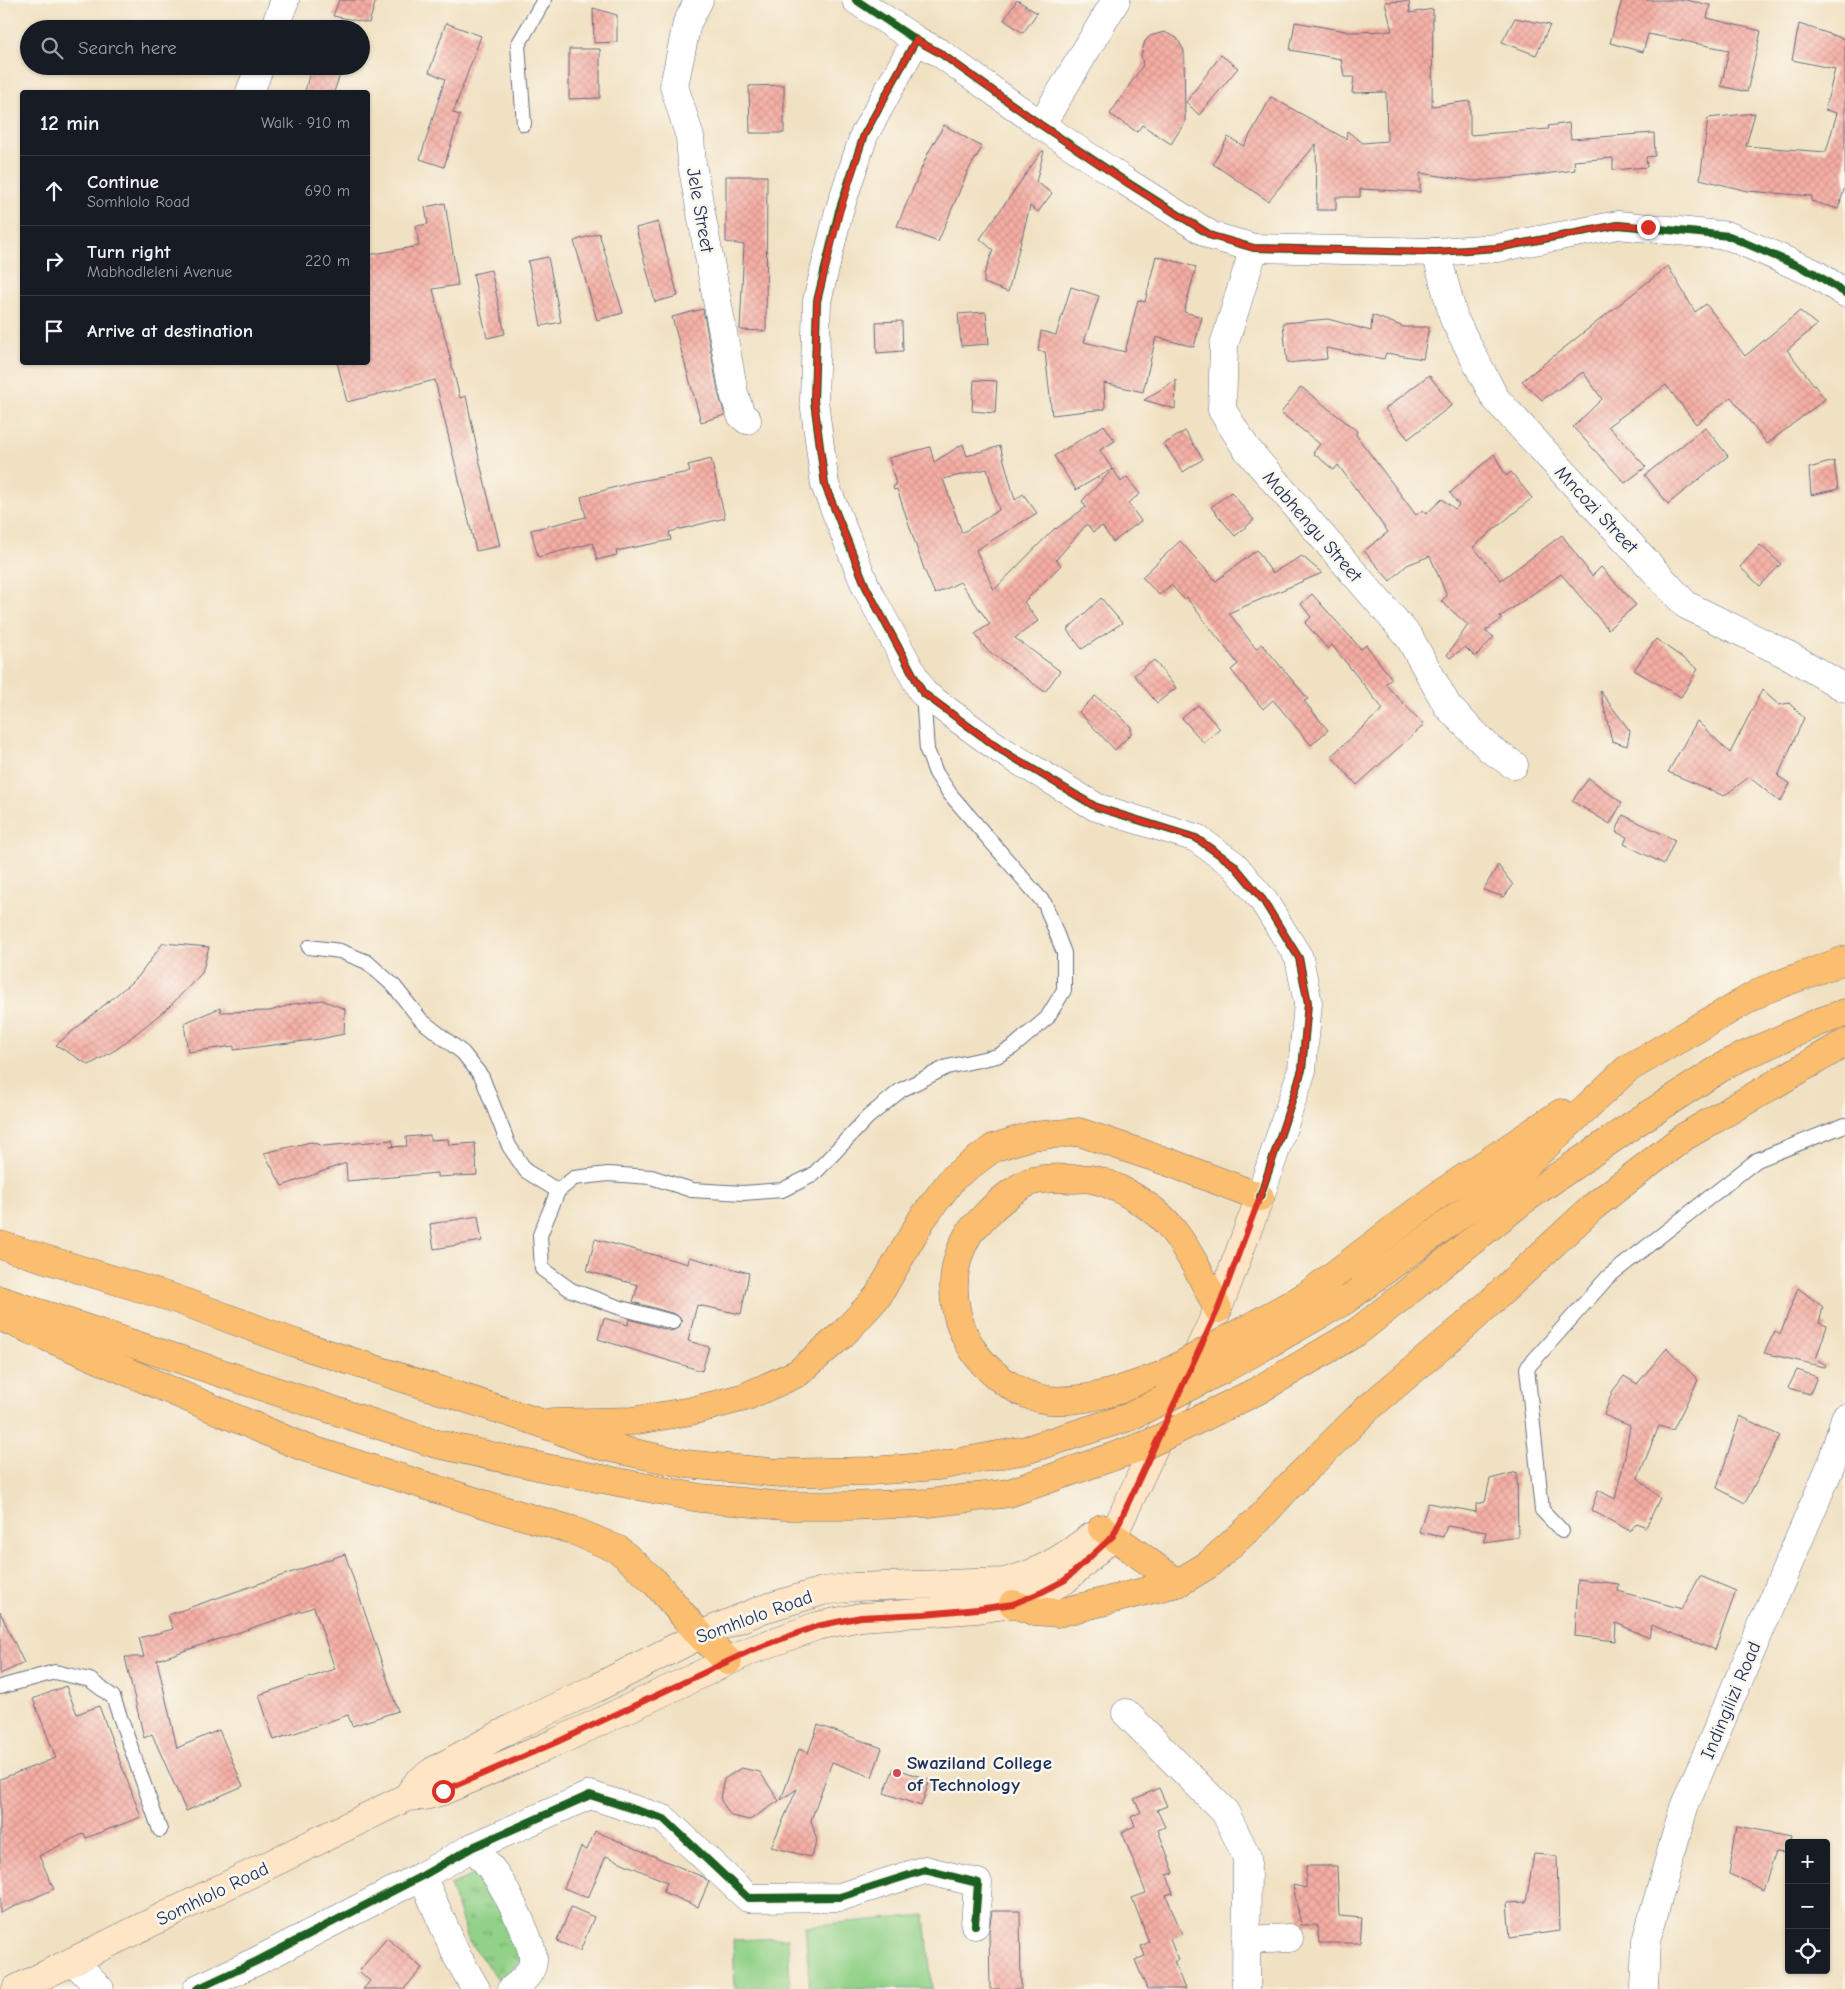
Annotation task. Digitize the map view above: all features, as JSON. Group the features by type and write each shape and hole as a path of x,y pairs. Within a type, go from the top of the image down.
{"highway":[{"path":"1218,1309 1182,1241 1166,1222 1148,1206 1114,1187 1091,1179 1067,1178 1030,1182 997,1202 968,1234 957,1262 952,1290 956,1312 972,1351 986,1368 1010,1387 1048,1400 1086,1399 1130,1387 1163,1375 1306,1296 1440,1194 1628,1069 1764,990 1845,960"},
{"path":"0,1300 433,1443 551,1469 700,1498 784,1506 848,1506 929,1504 1010,1493 1146,1445 1257,1391 1357,1332 1525,1199 1634,1124 1730,1062 1819,1022 1845,1013"},
{"path":"1013,1604 1034,1611 1058,1613 1178,1583 1208,1565 1258,1520 1289,1486 1367,1409 1466,1325 1594,1206 1684,1137 1845,1043"},
{"path":"0,1245 176,1299 295,1343 541,1424 597,1445 677,1462 779,1473 872,1471 938,1466 1026,1450 1129,1417 1222,1370 1344,1301 1520,1170 1628,1069"},
{"path":"541,1424 632,1422 691,1411 745,1397 798,1373 843,1334 878,1296 922,1219 953,1178 993,1148 1031,1136 1079,1132 1171,1163 1260,1197"},
{"path":"0,1317 303,1447 572,1530 619,1550 654,1581 700,1635 728,1661"},
{"path":"1113,1525 1178,1583"}],"main road":[{"name":"Somhlolo Road","path":"16,1989 407,1798 443,1791 557,1742 728,1661 817,1626 841,1620 978,1609 1013,1604 1065,1580 1113,1525 1218,1309 1260,1197"},
{"name":"Somhlolo Road","path":"407,1798 417,1783 433,1771 512,1728 700,1635 763,1609 823,1591 853,1586 1004,1582 1027,1576 1048,1566 1113,1525"}],"street":[{"path":"277,20 285,0"},
{"name":"Jele Street","path":"699,0 687,23 674,86 690,137 692,164 734,393 741,415 747,420"},
{"path":"1041,125 1116,0"},
{"path":"869,4 916,40 940,53 1041,125 1124,181 1212,236 1254,248 1436,252 1497,248 1618,225 1675,230 1729,236 1814,273 1845,293"},
{"name":"Somhlolo Road","path":"916,40 864,135 840,211 817,301 814,400 825,485 866,587 923,693 1001,750 1096,807 1196,838 1234,865 1263,900 1299,958 1308,1003 1302,1070 1260,1197"},
{"path":"251,90 257,75"},
{"name":"Mabhengu Street","path":"1254,248 1224,344 1222,410 1246,448 1408,637 1448,707 1490,749 1514,765"},
{"name":"Mncozi Street","path":"1436,252 1454,319 1495,398 1686,606 1790,656 1845,688"},
{"name":"Indingilizi Road","path":"1644,1989 1646,1941 1684,1807 1830,1465 1845,1418"},
{"path":"1126,1713 1225,1812 1247,1857 1246,1989"},
{"path":"197,1989 257,1961 422,1876 473,1847 590,1795 664,1819 748,1898 840,1897 925,1870 978,1883 975,1925"},
{"path":"473,1847 497,1876 531,1949 534,1960 528,1976 512,1989"},
{"path":"422,1876 457,1956 476,1989"},
{"path":"1246,1940 1289,1938"},
{"path":"74,1961 100,1989"}],"lane":[{"path":"524,124 518,45 544,0"},
{"path":"673,1322 622,1308 571,1290 542,1269 540,1235 558,1191 574,1178 608,1174 650,1178 692,1190 744,1193 782,1190 812,1175 868,1117 901,1090 947,1068 997,1056 1020,1042 1047,1018 1064,990 1064,953 1045,904 950,794 936,773 928,750 923,693"},
{"path":"309,947 340,951 367,962 394,986 421,1020 463,1053 482,1077 509,1146 526,1171 558,1191"},
{"path":"1562,1531 1542,1510 1527,1368 1608,1277 1757,1160 1845,1125"},
{"path":"0,1687 55,1672 90,1680 113,1697 160,1830"}],"green space":[{"path":"485,1870 523,1961 512,1969 509,1979 499,1980 469,1942 450,1885"},
{"path":"925,1915 932,1989 810,1989 805,1926"},
{"path":"788,1938 790,1989 735,1989 733,1940"}],"building":[{"path":"339,0 376,0 370,20 354,20 333,16"},
{"path":"1017,0 1037,13 1023,33 1004,20"},
{"path":"1622,0 1686,0 1710,5 1707,18 1761,31 1747,92 1721,86 1729,50 1648,34 1643,52 1610,43"},
{"path":"1409,1 1410,13 1433,9 1432,106 1470,101 1470,135 1549,129 1548,126 1569,123 1571,139 1654,133 1655,156 1646,157 1647,167 1613,170 1613,158 1574,161 1575,170 1474,181 1420,173 1420,192 1360,189 1360,197 1336,197 1336,210 1317,210 1316,144 1268,201 1213,164 1228,137 1244,146 1271,97 1346,139 1347,131 1363,143 1387,141 1386,92 1352,93 1354,77 1344,77 1341,59 1290,50 1295,22 1351,32 1392,31 1385,2"},
{"path":"593,8 617,15 617,42 594,43"},
{"path":"1515,18 1550,25 1536,55 1502,42"},
{"path":"446,23 481,36 453,113 460,115 444,167 420,159 445,79 429,72"},
{"path":"1799,24 1845,39 1845,187 1838,209 1811,201 1812,196 1747,191 1700,179 1708,118 1755,113 1746,146 1826,152 1837,113 1825,110 1835,69 1792,60"},
{"path":"1164,32 1177,38 1184,51 1185,122 1171,144 1142,125 1137,132 1110,114 1143,65 1141,55 1145,41 1150,36"},
{"path":"569,49 600,49 600,98 569,99"},
{"path":"1221,55 1238,68 1199,115 1186,102"},
{"path":"309,75 340,75 335,90 305,90"},
{"path":"784,85 784,133 750,133 749,86"},
{"path":"944,125 982,147 968,171 938,242 897,226 928,153"},
{"path":"1042,151 1044,151 1036,182 1052,193 1038,212 1030,206 1008,292 984,283 984,275 993,250 980,239"},
{"path":"726,176 767,176 766,331 740,330 744,245 726,242"},
{"path":"445,203 458,285 433,289 460,398 466,396 500,546 476,551 435,380 347,402 338,365 370,365 370,255 419,246 416,226 428,224 425,207"},
{"path":"658,222 678,296 655,302 636,228"},
{"path":"599,233 623,313 597,320 574,241"},
{"path":"1156,256 1196,267 1184,312 1202,317 1194,347 1156,337 1143,392 1104,383 1105,409 1052,415 1045,352 1038,351 1041,331 1056,335 1071,287 1099,296 1084,342 1125,352 1138,300 1145,302"},
{"path":"548,257 561,322 541,326 528,261"},
{"path":"1668,266 1695,312 1706,304 1745,356 1800,311 1817,325 1787,350 1825,399 1767,444 1731,397 1696,424 1666,385 1608,426 1646,467 1625,483 1573,427 1602,399 1583,372 1542,400 1522,381"},
{"path":"491,270 505,334 487,338 473,274"},
{"path":"703,309 719,396 725,415 701,422 672,317"},
{"path":"986,312 989,344 961,346 958,314"},
{"path":"1372,315 1404,327 1429,327 1423,359 1386,353 1384,359 1326,348 1327,359 1287,363 1283,323 1328,319 1371,331"},
{"path":"902,321 903,351 877,353 876,322"},
{"path":"1429,375 1452,405 1408,439 1385,409"},
{"path":"974,380 997,381 995,413 972,411"},
{"path":"1176,380 1175,409 1144,400"},
{"path":"1301,387 1357,431 1356,435 1416,515 1423,510 1426,514 1442,499 1455,509 1459,505 1450,493 1494,454 1506,476 1511,472 1532,498 1473,547 1501,580 1562,535 1592,576 1601,567 1636,605 1608,629 1561,574 1500,617 1502,619 1485,631 1494,637 1475,657 1465,647 1450,658 1447,655 1468,625 1441,601 1447,596 1430,556 1407,565 1390,581 1364,551 1388,532 1338,465 1334,470 1313,453 1320,444 1281,413"},
{"path":"1104,425 1115,441 1100,450 1112,469 1076,490 1054,456"},
{"path":"1705,427 1728,456 1668,504 1645,475"},
{"path":"1185,431 1203,459 1183,472 1164,444"},
{"path":"963,444 967,456 1000,446 1015,500 1023,494 1037,513 976,550 994,590 1055,528 1086,507 1082,501 1113,469 1121,482 1127,477 1140,494 1128,503 1141,521 1113,542 1102,526 1093,532 1087,524 1056,560 1061,565 1024,602 1038,621 1015,638 1060,671 1045,692 986,649 975,634 990,624 960,582 935,594 924,569 897,489 894,490 893,487 896,485 889,458 930,447 934,462","holes":["987,469 999,510 962,533 943,479"]},
{"path":"711,459 725,518 669,532 671,540 616,551 617,555 597,560 593,543 538,557 531,530 586,517 581,497 633,482 690,472 688,465"},
{"path":"1834,461 1838,489 1811,495 1809,468"},
{"path":"1231,492 1254,520 1235,536 1211,507"},
{"path":"1180,541 1216,581 1257,550 1272,573 1302,556 1322,573 1229,613 1256,649 1262,644 1308,699 1304,701 1328,730 1311,745 1273,700 1263,709 1231,670 1238,664 1186,597 1184,599 1171,585 1159,595 1142,577"},
{"path":"1760,545 1781,564 1760,586 1740,567"},
{"path":"1312,594 1361,649 1366,645 1392,679 1385,684 1424,725 1357,785 1331,756 1383,709 1332,645 1328,649 1305,623 1311,617 1301,604"},
{"path":"1101,598 1122,623 1082,649 1067,630"},
{"path":"1656,639 1698,669 1681,697 1634,670"},
{"path":"1154,660 1176,688 1157,703 1134,675"},
{"path":"1762,690 1779,705 1789,703 1804,718 1778,776 1790,784 1780,802 1749,777 1724,796 1668,772 1697,721 1730,753"},
{"path":"1600,691 1630,731 1627,746 1612,741"},
{"path":"1095,696 1116,712 1131,727 1131,734 1115,750 1079,712"},
{"path":"1198,705 1220,729 1204,743 1182,718"},
{"path":"1589,778 1622,803 1610,824 1572,801"},
{"path":"1623,815 1675,840 1664,864 1624,844 1627,837 1616,832"},
{"path":"1498,865 1513,885 1504,897 1483,890"},
{"path":"163,943 209,947 202,973 169,1007 117,1049 89,1065 56,1045 138,977"},
{"path":"322,1000 345,1009 344,1034 234,1050 234,1046 188,1052 184,1023 220,1008 221,1012 270,1011 293,1004"},
{"path":"430,1135 430,1140 448,1139 449,1145 475,1143 477,1175 437,1177 437,1173 347,1181 346,1163 282,1186 264,1153 311,1142 323,1146 392,1140 394,1146 390,1147 407,1146 406,1137"},
{"path":"478,1216 482,1241 434,1249 430,1224"},
{"path":"595,1239 688,1264 689,1257 749,1273 741,1314 697,1305 688,1341 709,1347 702,1371 598,1339 604,1318 628,1325 629,1319 671,1331 679,1328 682,1320 675,1314 633,1302 638,1285 587,1271"},
{"path":"1798,1288 1823,1307 1819,1323 1827,1326 1816,1359 1826,1365 1825,1367 1764,1353 1775,1331 1780,1335"},
{"path":"1667,1348 1698,1380 1673,1430 1659,1426 1638,1478 1660,1498 1646,1527 1637,1523 1630,1531 1591,1510 1598,1490 1615,1499 1630,1426 1604,1415 1612,1392 1624,1376 1637,1384"},
{"path":"1797,1370 1817,1377 1810,1394 1788,1388"},
{"path":"1740,1416 1780,1436 1745,1503 1717,1488"},
{"path":"1517,1472 1518,1537 1484,1542 1486,1532 1447,1526 1443,1537 1419,1532 1428,1503 1476,1512 1476,1504 1485,1502 1490,1479"},
{"path":"345,1554 398,1711 352,1726 348,1715 274,1740 259,1695 335,1669 314,1607 157,1660 177,1748 219,1730 243,1786 186,1811 152,1734 144,1738 125,1657 144,1657 139,1638 173,1629 168,1615"},
{"path":"1700,1576 1736,1591 1715,1650 1651,1625 1649,1638 1616,1623 1615,1641 1575,1636 1578,1579 1619,1584 1618,1591 1682,1609"},
{"path":"0,1612 24,1663 0,1674"},
{"path":"66,1686 77,1714 99,1706 141,1817 86,1838 84,1833 39,1856 54,1889 0,1913 0,1779 56,1758 33,1699"},
{"path":"818,1725 882,1748 872,1777 832,1762 811,1820 817,1841 811,1857 771,1847 797,1789 781,1800 799,1749 808,1753"},
{"path":"741,1768 760,1772 779,1801 750,1820 731,1816 720,1799 724,1779"},
{"path":"894,1768 930,1780 921,1806 884,1793"},
{"path":"1159,1788 1167,1806 1157,1810 1165,1827 1158,1830 1174,1873 1167,1875 1173,1893 1166,1895 1182,1934 1170,1939 1178,1960 1174,1962 1185,1989 1147,1989 1135,1960 1145,1956 1141,1946 1149,1942 1132,1898 1146,1893 1122,1832 1135,1826 1131,1817 1141,1812 1134,1799"},
{"path":"1737,1826 1791,1836 1790,1839 1785,1839 1785,1853 1776,1852 1763,1889 1729,1874"},
{"path":"595,1831 703,1877 709,1882 698,1907 663,1892 667,1882 606,1856 588,1898 564,1888 581,1847 587,1850"},
{"path":"1534,1854 1557,1856 1559,1931 1510,1938 1507,1903 1526,1902"},
{"path":"1306,1866 1337,1866 1339,1916 1362,1918 1360,1943 1319,1943 1317,1925 1301,1925 1293,1885 1306,1888"},
{"path":"571,1907 594,1917 580,1951 557,1941"},
{"path":"992,1911 1020,1911 1021,1989 990,1989 989,1930"},
{"path":"387,1938 422,1968 404,1989 363,1989 370,1981 359,1971"}],"cycle path":[{"path":"856,0 916,40 940,53 1041,125 1212,236 1254,248 1436,252 1497,248 1618,225 1729,236 1814,273 1845,293"},
{"path":"916,40 864,135 839,211 817,301 814,401 825,485 866,587 923,693 1001,750 1096,807 1196,838 1234,865 1263,900 1299,958 1308,1003 1302,1070 1260,1197"},
{"path":"197,1989 257,1961 422,1876 473,1847 590,1795 664,1819 748,1898 840,1897 925,1870 978,1883 975,1925"}],"place":[{"name":"Swaziland College of Technology","path":"897,1773"}],"route":[{"path":"443,1791 557,1742 752,1650 817,1626 861,1617 892,1614 924,1614 1013,1604 1065,1580 1113,1536 1218,1309 1260,1197 1302,1070 1308,1003 1299,958 1263,900 1234,865 1196,838 1096,807 1001,750 923,693 866,587 825,485 814,400 817,301 840,211 864,135 916,40 940,53 1124,181 1212,236 1254,248 1436,252 1497,248 1618,225 1648,227"}]}
